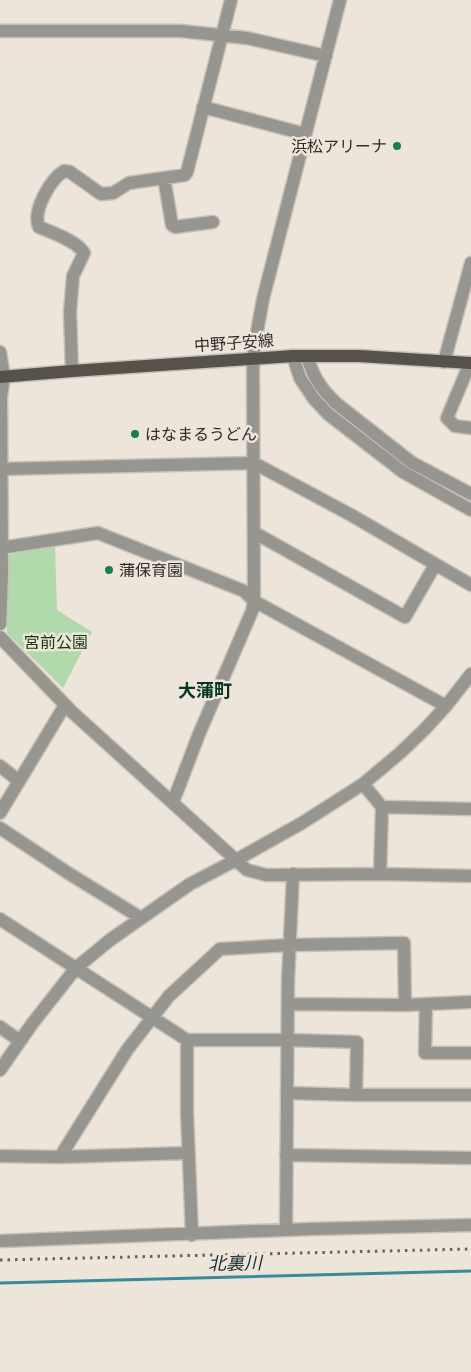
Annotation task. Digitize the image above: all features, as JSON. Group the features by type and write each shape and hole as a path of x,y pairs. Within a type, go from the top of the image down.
{"main road":[{"name":"中野子安線","path":"2,377 293,356 359,356 470,363"}],"street":[{"path":"72,371 70,312 73,276 84,253 81,248 57,234 39,227 36,219 46,191 64,171 70,172 101,194 114,193 129,183 185,175 231,0"},
{"path":"173,802 198,734 252,611 254,601 255,533 254,348 263,299 340,0"},
{"path":"0,31 181,31 222,34 326,56"},
{"path":"203,106 305,134"},
{"path":"164,178 172,225 175,227 213,222"},
{"path":"444,362 471,263"},
{"path":"0,352 2,377 0,624"},
{"path":"293,356 300,378 314,399 328,414 403,472 471,510"},
{"path":"307,356 312,374 337,404 411,462 471,494"},
{"path":"470,363 447,418 454,426 471,428"},
{"path":"0,469 254,463 351,515 471,585"},
{"path":"1,548 98,533 244,591 254,601 446,706"},
{"path":"255,533 404,617 435,565"},
{"path":"0,637 65,705 247,870 266,875 380,874 471,876"},
{"path":"0,1070 76,968 141,918 190,884 302,823 363,784 406,747 446,706 471,674"},
{"path":"0,813 65,705"},
{"path":"0,766 19,781"},
{"path":"363,784 382,806 380,874"},
{"path":"382,806 471,809"},
{"path":"0,828 141,918"},
{"path":"286,1230 288,1004 293,874"},
{"path":"0,919 188,1040 357,1042 356,1095"},
{"path":"60,1158 122,1057 169,996 220,949 290,945 404,943 404,1004"},
{"path":"288,1004 426,1004 471,1002"},
{"path":"426,1004 425,1053 471,1053"},
{"path":"0,1027 20,1041"},
{"path":"188,1040 188,1154 192,1235"},
{"path":"287,1094 471,1095"},
{"path":"0,1156 60,1158 188,1154"},
{"path":"286,1155 471,1158"},
{"path":"0,1241 471,1225"}],"green space":[{"name":"宮前公園","path":"55,546 57,610 92,632 63,688 7,633 8,555"}],"waterway":[{"path":"304,369 309,377"},
{"path":"311,383 322,398"},
{"path":"328,404 384,449"},
{"name":"北裏川","path":"0,1283 471,1271"}],"railway":[{"path":"0,1260 471,1249"}],"place":[{"name":"浜松アリーナ","path":"397,146"},
{"name":"はなまるうどん","path":"135,434"},
{"name":"蒲保育園","path":"109,570"}],"district":[{"name":"大蒲町","path":"205,690"}]}
